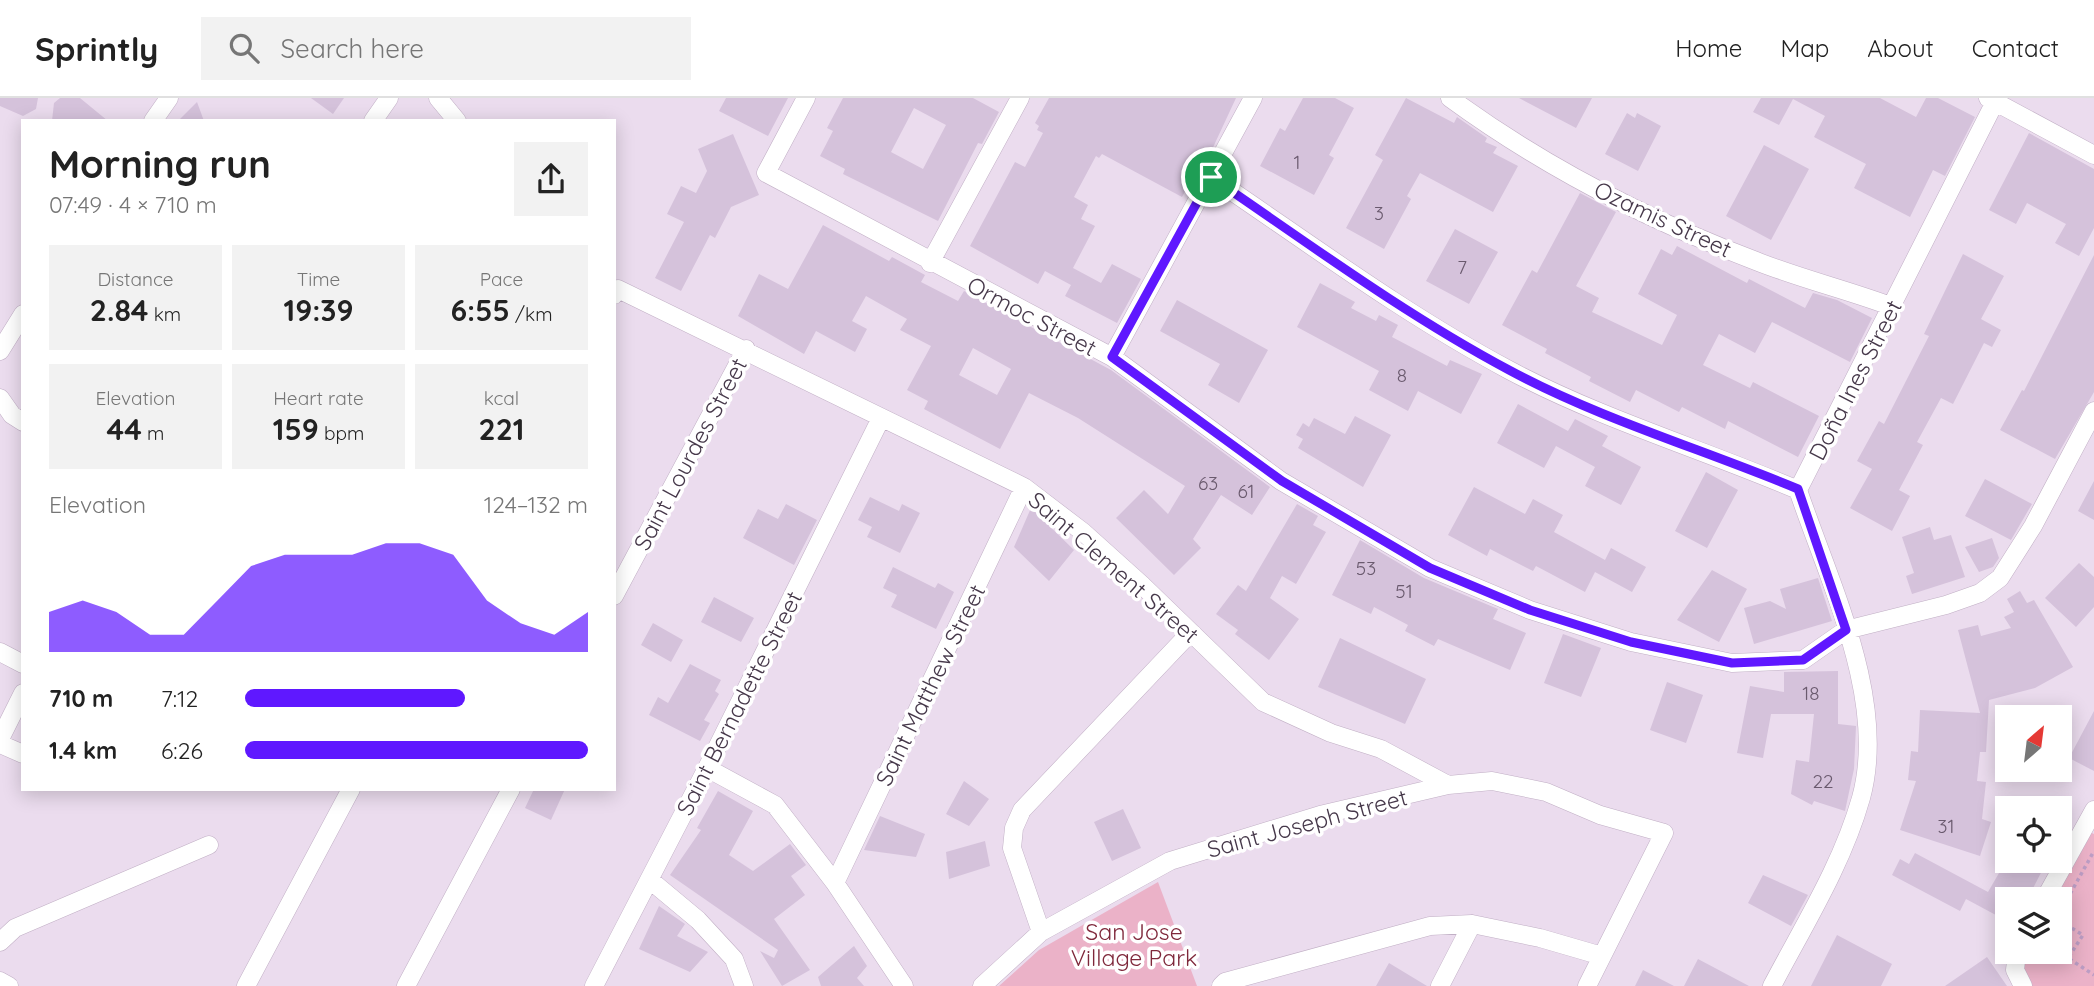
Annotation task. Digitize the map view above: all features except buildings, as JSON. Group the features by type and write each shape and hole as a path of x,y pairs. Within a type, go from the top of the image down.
{"street":[{"path":"154,119 169,98"},
{"path":"374,119 388,98"},
{"path":"438,98 455,119"},
{"name":"Ormoc Street","path":"806,98 766,173 1112,357 1293,487 1430,568 1530,610 1631,642 1732,663 1803,660 1846,630 1946,605 1980,593 2000,578 2033,526 2094,411"},
{"path":"930,262 1020,98"},
{"path":"1112,357 1253,98"},
{"name":"Ozamis Street","path":"1450,98 1481,121 1593,188 1703,240 1759,262 1893,307"},
{"path":"1993,99 2094,155"},
{"name":"Doña Ines Street","path":"1798,489 1893,307 1993,99"},
{"path":"1211,177 1401,307 1510,371 1614,418 1798,489 1846,630 1867,713 1868,753 1861,796 1839,859 1772,986"},
{"name":"Saint Clement Street","path":"616,292 746,349 1024,487 1083,532 1264,702 1331,733 1381,749 1448,785"},
{"path":"0,351 21,317"},
{"name":"Saint Lourdes Street","path":"616,592 746,349"},
{"path":"0,398 12,415 21,421"},
{"name":"Saint Bernadette Street","path":"594,986 707,768 881,418"},
{"name":"Saint Matthew Street","path":"835,883 1024,487"},
{"path":"1041,932 1012,848 1014,828 1022,810 1190,633"},
{"path":"0,652 21,663"},
{"path":"21,697 0,741 21,753"},
{"path":"707,768 775,805 835,883 904,986"},
{"name":"Saint Joseph Street","path":"982,986 1041,932 1170,861 1320,815 1448,785 1492,781 1546,792 1600,815 1664,833 1602,956"},
{"path":"246,986 350,791"},
{"path":"406,986 510,791"},
{"path":"2052,887 2092,820"},
{"path":"0,942 15,928 209,845"},
{"path":"650,880 698,920 734,959 744,986"},
{"path":"1440,986 1472,925"},
{"path":"1221,986 1225,982 1430,926 1472,925 1539,938 1602,956 1587,986"},
{"path":"0,981 9,986"}],"path":[{"path":"2072,890 2094,850"},
{"path":"2072,928 2083,935 2072,952"},
{"path":"2072,961 2094,975"}],"shaded area":[{"path":"0,98 2094,98 2094,986 0,986"}],"green space":[{"path":"2084,829 2094,834 2094,986 2027,986 2021,964 2072,964 2072,887 2052,887 2059,873 2072,873 2072,851"},
{"name":"San Jose Village Park","path":"1158,882 1197,986 999,986 1039,950"}],"route":[{"path":"1211,177 1401,307 1510,371 1614,418 1798,489 1846,630 1803,660 1732,663 1631,642 1530,610 1430,568 1282,481 1112,357 1211,177"}]}
